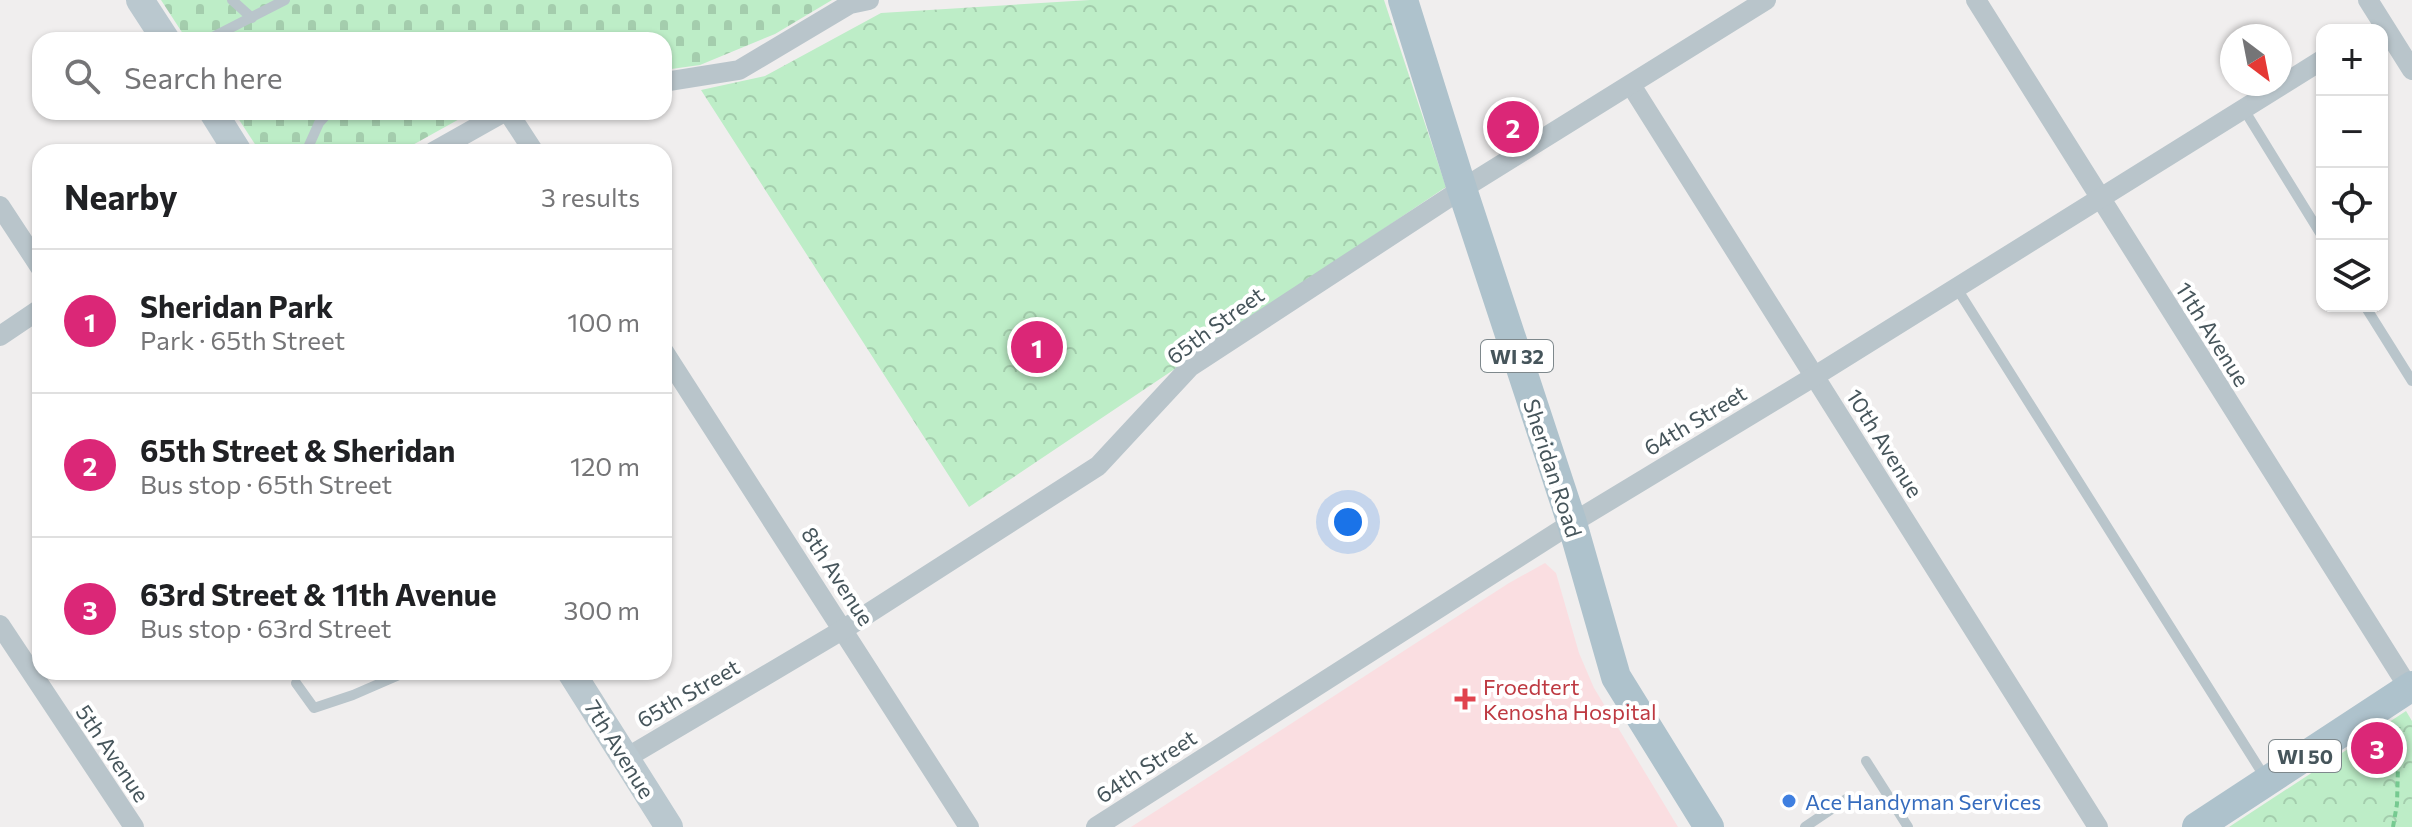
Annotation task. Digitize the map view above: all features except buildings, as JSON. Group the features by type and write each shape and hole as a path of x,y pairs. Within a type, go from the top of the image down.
{"main road":[{"name":"Sheridan Road","path":"1403,0 1572,523 1616,677 1709,827"},
{"name":"WI 50","path":"2197,827 2411,689"}],"street":[{"path":"140,0 161,32"},
{"path":"672,81 739,70 850,4 869,0"},
{"name":"65th Street","path":"626,758 844,629 1098,466 1190,367 1462,189 1766,0"},
{"name":"11th Avenue","path":"1976,0 2411,689"},
{"path":"2368,0 2375,24"},
{"path":"2388,41 2412,70"},
{"name":"64th Street","path":"1096,827 1572,523 1815,376 2316,64"},
{"name":"10th Avenue","path":"1631,85 2098,827"},
{"path":"218,120 233,144"},
{"path":"448,144 491,120"},
{"path":"512,120 528,144"},
{"path":"0,206 32,255"},
{"path":"0,336 32,314"},
{"name":"8th Avenue","path":"672,364 969,827"},
{"name":"5th Avenue","path":"0,625 32,673"},
{"name":"5th Avenue","path":"36,680 134,827"},
{"name":"7th Avenue","path":"576,680 669,827"}],"lane":[{"path":"232,0 252,18"},
{"path":"223,32 285,0"},
{"path":"2243,108 2316,226"},
{"path":"310,144 322,120"},
{"path":"1956,287 2267,781"},
{"path":"2369,312 2412,381"},
{"path":"296,683 314,708 388,680"},
{"path":"1866,761 1908,827"},
{"path":"1805,827 1848,798"}],"path":[{"path":"2393,827 2397,804 2399,725"}],"shaded area":[{"name":"Froedtert Kenosha Hospital","path":"1545,563 1556,573 1579,653 1594,688 1678,827 1131,827 1509,583"}],"green space":[{"path":"161,0 832,0 775,34 700,65 672,69 672,32 182,32"},
{"path":"1090,0 1384,0 1446,187 969,507 701,90 765,76 881,13"},
{"path":"239,120 458,120 414,144 255,144"},
{"path":"2406,711 2412,721 2412,827 2229,827"}],"place":[{"name":"65th Street & Sheridan","path":"1513,127"},
{"name":"Sheridan Park","path":"1037,347"},
{"name":"Froedtert Kenosha Hospital","path":"1465,699"},
{"name":"63rd Street & 11th Avenue","path":"2377,748"},
{"name":"Ace Handyman Services","path":"1789,801"}]}
